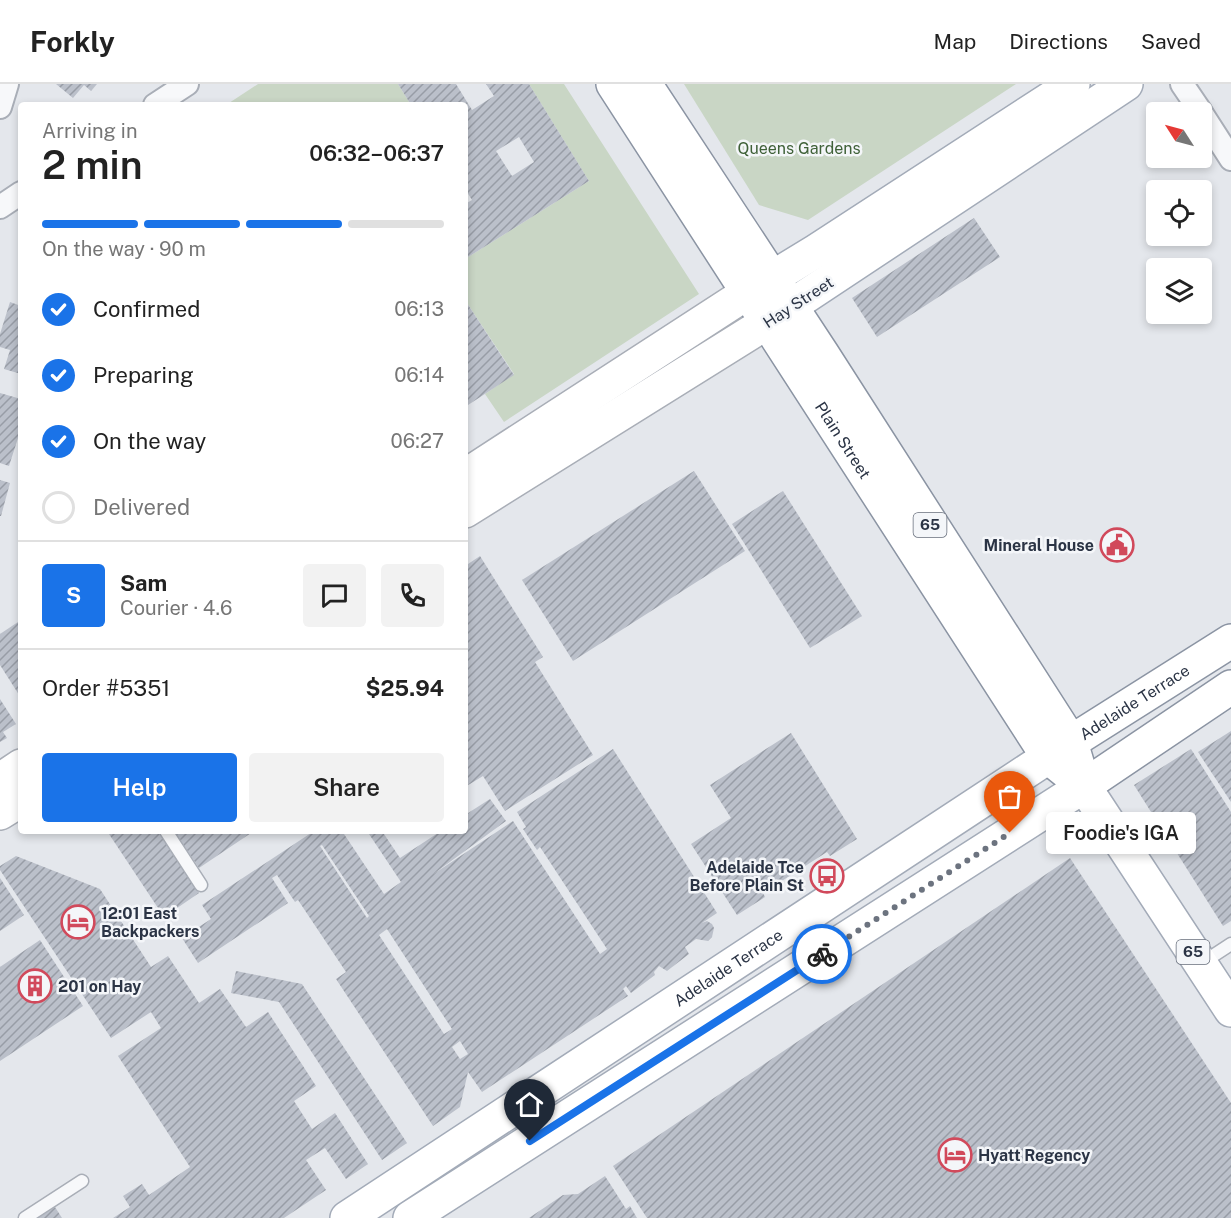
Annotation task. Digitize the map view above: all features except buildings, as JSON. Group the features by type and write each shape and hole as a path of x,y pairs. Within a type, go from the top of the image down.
{"main road":[{"name":"Plain Street","path":"613,84 760,285"},
{"name":"Plain Street","path":"645,84 778,315 1059,750 1231,1010"},
{"name":"Hay Street","path":"468,474 1073,84"},
{"name":"Hay Street","path":"468,510 778,315 1126,84"},
{"name":"Adelaide Terrace","path":"347,1218 1059,750 1231,641"},
{"path":"410,1218 1084,786 1231,687"},
{"path":"0,780 18,768"},
{"path":"0,813 18,802"}],"street":[{"path":"0,107 7,84"},
{"path":"160,102 187,84"},
{"path":"1182,84 1194,102"},
{"path":"1212,130 1231,159"},
{"path":"0,207 18,196"}],"lane":[{"path":"168,834 201,885"},
{"path":"1201,964 1231,944"},
{"path":"25,1218 82,1181"}],"green space":[{"path":"258,84 398,84 409,102 231,102"},
{"path":"529,84 564,84 699,294 504,422 485,394 514,374 468,305 468,257 589,181"},
{"name":"Queens Gardens","path":"684,84 1016,84 808,220 759,205"}],"way so far":[{"path":"822,954 1010,833"}],"place":[{"name":"Mineral House","path":"1117,545"},
{"name":"Foodie's IGA","path":"1010,833"},
{"name":"Adelaide Tce Before Plain St","path":"827,876"},
{"name":"12:01 East Backpackers","path":"78,922"},
{"name":"201 on Hay","path":"35,986"},
{"name":"Hyatt Regency","path":"955,1155"}],"route":[{"path":"530,1141 822,954"}]}
